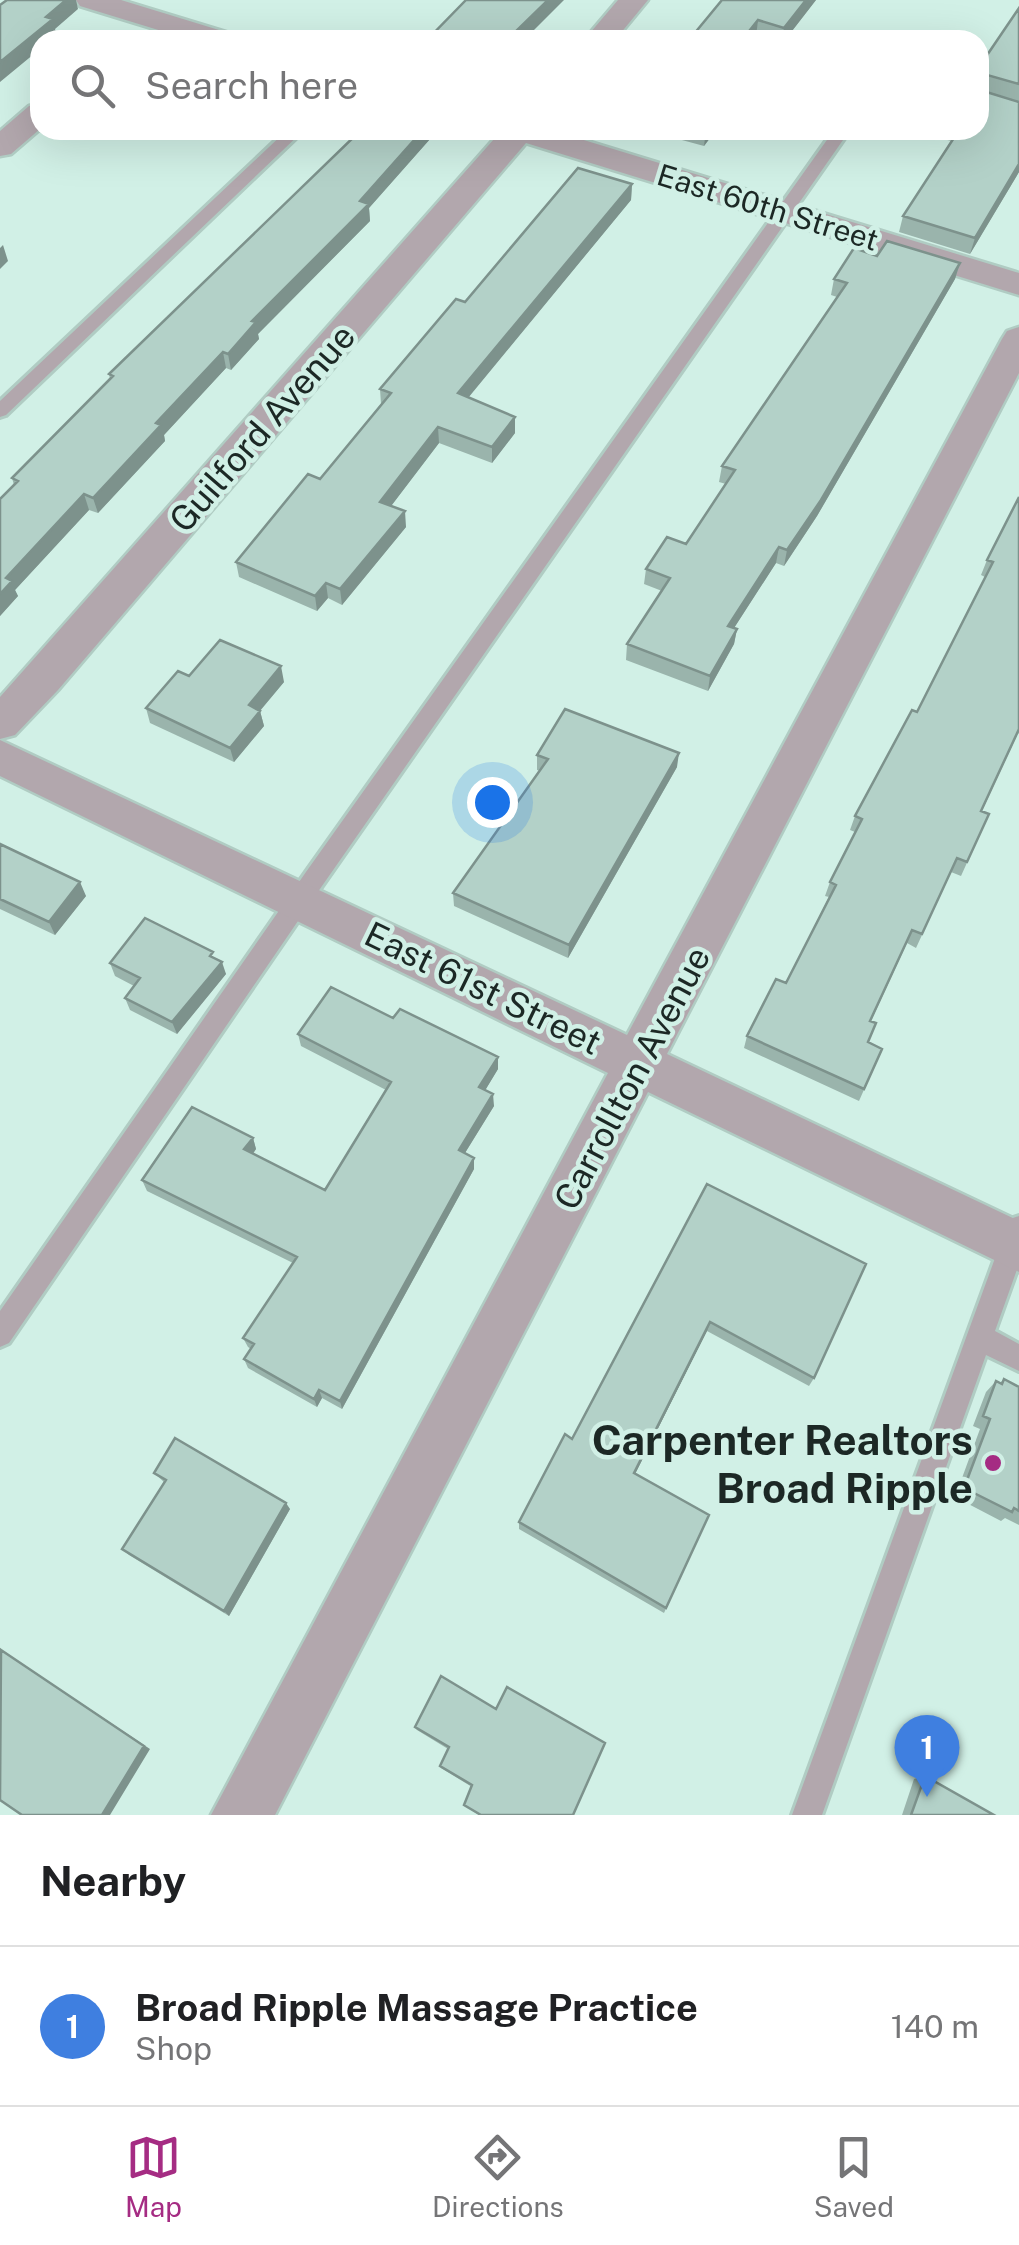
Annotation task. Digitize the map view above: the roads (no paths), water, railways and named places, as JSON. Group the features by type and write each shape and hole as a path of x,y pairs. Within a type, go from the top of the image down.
{"street":[{"path":"90,0 159,9 202,30"},
{"path":"608,30 634,0"},
{"path":"135,30 159,9"},
{"path":"0,148 30,121"},
{"name":"Guilford Avenue","path":"0,723 44,679 510,140"},
{"name":"East 60th Street","path":"551,140 1019,284"},
{"name":"Carrollton Avenue","path":"242,1815 1019,339"},
{"name":"East 61st Street","path":"0,757 639,1064 1017,1240"}],"lane":[{"path":"0,411 285,140"},
{"path":"0,1334 835,140"},
{"path":"807,1815 1017,1240"},
{"path":"980,1337 1019,1358"}],"place":[{"name":"Carpenter Realtors Broad Ripple","path":"993,1463"},
{"name":"Broad Ripple Massage Practice","path":"927,1797"}]}
